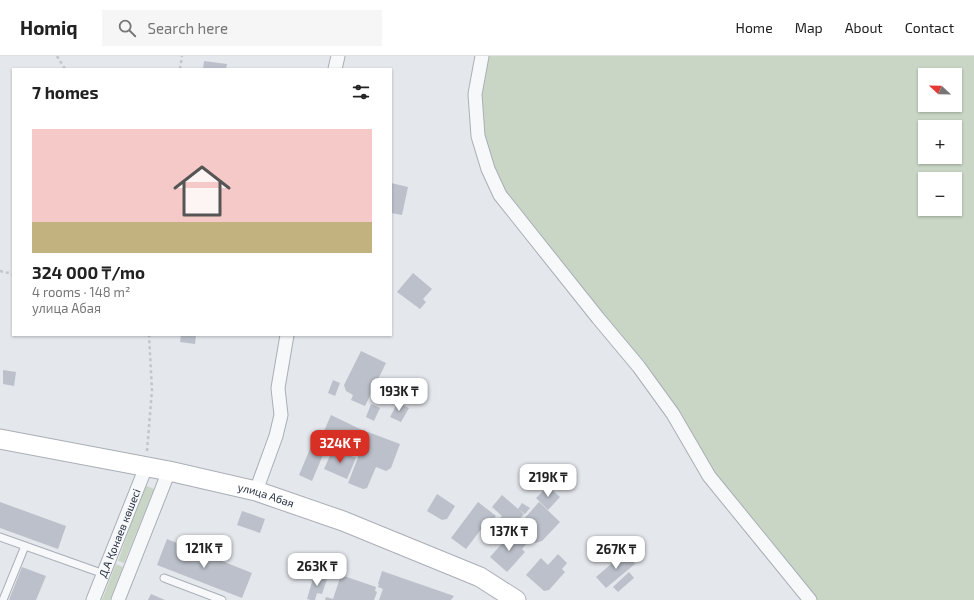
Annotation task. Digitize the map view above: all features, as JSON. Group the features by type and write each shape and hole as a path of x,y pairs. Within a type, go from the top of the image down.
{"main road":[{"name":"улица Абая","path":"0,439 169,471 256,491 343,521 480,577 516,600"}],"street":[{"path":"335,68 338,56"},
{"path":"480,58 475,94 478,136 488,170 500,194 598,318 639,367 672,414 710,476 810,600"},
{"path":"256,491 276,436 281,416 278,388 287,336"},
{"name":"Д.А Қонаев көшесі","path":"94,600 146,467"},
{"name":"Д.А Қонаев көшесі","path":"118,600 169,471"}],"lane":[{"path":"0,537 104,574"},
{"path":"3,600 25,546"},
{"path":"164,578 210,598 222,600"}],"path":[{"path":"57,56 64,68"},
{"path":"180,68 182,56"},
{"path":"0,271 12,274"},
{"path":"146,467 152,390 149,336"}],"green space":[{"path":"479,56 974,56 974,600 810,600 721,487 653,390 504,200 484,149"},
{"path":"145,485 154,489 124,563 118,561"},
{"path":"116,564 123,567 110,600 102,600"}],"building":[{"path":"204,61 227,64 226,68 203,68"},
{"path":"392,183 408,187 402,215 392,213"},
{"path":"413,273 432,289 423,299 426,302 420,309 397,292"},
{"path":"181,336 196,336 195,344 180,342"},
{"path":"361,351 386,363 365,406 351,400 353,395 346,391 344,385"},
{"path":"3,370 16,372 14,386 3,384"},
{"path":"333,380 340,383 335,396 328,393"},
{"path":"398,402 409,408 401,422 390,417"},
{"path":"371,404 380,408 374,421 366,417"},
{"path":"331,415 362,430 352,450 349,451 321,438"},
{"path":"368,432 400,444 391,468 386,471 376,467 367,488 363,489 348,483"},
{"path":"315,437 328,443 312,481 299,475"},
{"path":"333,449 356,458 347,479 324,469"},
{"path":"548,486 560,497 548,510 536,498"},
{"path":"437,494 455,506 447,519 442,520 427,511"},
{"path":"502,495 524,514 506,534 495,524 502,516 492,507"},
{"path":"0,502 66,526 58,549 0,528"},
{"path":"478,502 496,516 485,530 482,528 466,549 451,538"},
{"path":"539,502 560,522 542,541 535,543 525,534 523,536 515,529"},
{"path":"522,503 530,508 525,514 518,509"},
{"path":"242,511 265,519 260,533 237,525"},
{"path":"513,531 527,543 522,549 525,552 507,572 490,557"},
{"path":"167,539 252,573 242,598 157,565"},
{"path":"625,552 635,564 606,588 596,577"},
{"path":"558,554 567,563 562,569 565,572 549,590 544,591 526,575 541,558 548,565"},
{"path":"22,567 46,576 36,600 9,600"},
{"path":"382,571 454,596 451,600 379,600 383,589 378,587"},
{"path":"629,572 634,578 618,592 613,587"},
{"path":"314,575 327,579 322,594 317,593 315,600 311,600 307,599"},
{"path":"341,575 376,587 375,591 377,592 374,600 325,600 326,597 333,599"},
{"path":"151,594 165,600 148,600"}]}
